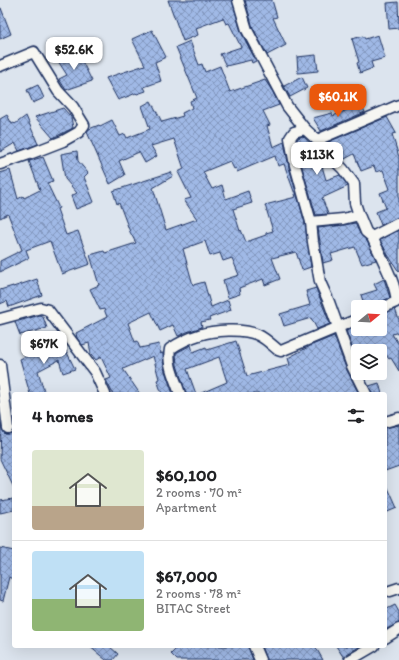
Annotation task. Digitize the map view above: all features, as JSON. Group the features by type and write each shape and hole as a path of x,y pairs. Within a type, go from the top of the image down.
{"street":[{"path":"238,0 251,36 287,106 305,129 343,168 354,184 355,203 359,215 366,232 372,237 394,282 398,297 398,306 387,308"},
{"path":"0,66 34,52 58,91 73,107 84,125 79,132 63,141 0,164"},
{"path":"317,140 399,105"},
{"path":"305,129 294,132 290,138 295,165 311,222 320,282 352,366 365,392"},
{"path":"311,222 343,219 359,215"},
{"path":"372,237 399,223"},
{"path":"0,319 41,308 48,310 95,372 105,392"},
{"path":"179,392 170,371 170,349 200,334 221,331 243,331 258,335 281,351 351,322"},
{"path":"0,365 8,428"},
{"path":"387,421 399,418"},
{"path":"387,637 399,629"},
{"path":"255,648 260,660"},
{"path":"350,660 371,648"}],"building":[{"path":"168,0 232,0 241,32 256,61 252,63 251,60 226,66 220,54 241,47 229,23 226,24 223,18 196,28 198,35 183,41"},
{"path":"245,0 272,0 277,17 273,18 286,45 267,55 253,28"},
{"path":"398,2 399,28 389,29 387,3"},
{"path":"0,8 11,34 0,39"},
{"path":"152,30 166,57 155,62 161,81 144,87 146,91 118,100 106,78 145,65 132,39"},
{"path":"378,35 385,58 371,62 373,68 360,73 357,63 359,62 352,39 363,36 365,39"},
{"path":"190,41 199,65 202,64 205,72 220,66 230,92 265,80 279,105 263,111 270,125 267,126 273,147 284,142 289,167 305,223 311,267 302,270 296,252 272,258 280,279 265,285 263,279 239,288 240,294 228,298 223,280 239,275 232,258 223,261 220,253 210,256 205,241 183,249 193,285 204,282 211,307 228,300 231,310 209,318 210,320 201,322 202,327 178,336 173,325 160,331 151,312 128,323 135,342 137,341 140,348 159,344 161,353 159,354 163,353 164,368 172,392 161,392 157,380 159,379 153,356 123,369 139,392 112,392 106,380 111,378 101,357 96,360 91,354 89,343 82,345 77,338 76,333 107,317 104,309 100,310 90,289 99,285 90,255 104,251 105,253 136,243 130,232 119,203 117,204 113,191 171,172 173,176 153,188 166,230 197,219 184,200 191,198 178,172 184,169 174,139 151,146 157,156 145,163 139,152 119,161 125,175 110,184 87,132 89,129 99,125 100,126 112,120 120,136 125,134 127,138 150,129 142,106 151,101 162,122 183,116 182,113 192,108 190,101 197,98 176,47","holes":["275,156 278,166 284,164 296,197 265,205 273,231 246,242 241,230 240,231 233,209 252,203 248,191 226,199 222,185 212,189 203,172 230,161 234,169 236,168 237,172"]},
{"path":"74,50 83,63 92,81 66,90 59,79 67,75 58,61"},
{"path":"316,55 318,71 298,73 297,57"},
{"path":"302,77 307,88 290,97 284,86"},
{"path":"38,85 44,98 33,103 27,90"},
{"path":"361,104 365,112 321,131 313,118 332,113 333,116"},
{"path":"63,108 71,117 73,128 53,138 35,117"},
{"path":"7,115 12,124 15,124 26,116 38,144 19,151 15,143 0,152 0,119"},
{"path":"387,117 396,133 392,134 399,157 399,217 381,225 376,212 386,208 380,193 390,189 383,170 376,172 374,166 361,171 354,154 343,160 328,142"},
{"path":"303,136 318,152 326,180 340,175 348,186 322,198 328,214 316,215 301,164 297,139"},
{"path":"77,151 78,161 88,173 84,177 94,202 76,209 71,196 77,193 65,179 61,154"},
{"path":"43,157 53,181 47,183 59,208 57,209 66,235 78,231 90,264 62,274 50,241 26,250 29,258 0,272 0,261 22,250 8,214 0,218 0,173 10,170 18,199 23,196 24,198 40,190 29,161"},
{"path":"355,223 360,234 367,241 376,260 362,264 355,247 331,254 333,260 323,263 318,228"},
{"path":"399,230 399,272 380,240"},
{"path":"37,279 42,295 9,307 7,301 0,304 0,290"},
{"path":"384,279 390,298 385,300 363,300 361,295 377,290 374,284"},
{"path":"316,288 330,324 317,329 311,318 284,326 280,314 310,305 306,291"},
{"path":"395,309 399,320 399,332 392,334 399,345 399,371 391,358 389,359 387,356 387,344 351,344 346,331 351,329 351,336 387,336 387,312"},
{"path":"40,315 43,317 47,328 20,335 15,322"},
{"path":"334,336 351,380 358,392 204,392 227,382 219,357 187,369 195,392 185,392 177,365 176,353 191,345 193,352 206,347 207,350 236,341 247,376 290,365 288,358 312,345"},
{"path":"61,340 75,369 63,373 59,360 38,371 44,392 29,392 20,359 30,354 30,356"},
{"path":"379,383 381,392 371,392 369,386"},
{"path":"1,423 5,434 9,434 12,432 12,484 0,459"},
{"path":"399,425 399,466 387,470 387,428"},
{"path":"387,486 397,508 387,512"},
{"path":"12,498 12,510 0,513 0,500"},
{"path":"0,548 12,551 12,579 9,577 3,601 0,600"},
{"path":"395,605 399,612 399,623 387,629 387,609"},
{"path":"91,648 111,648 118,654 113,660 106,660"},
{"path":"177,648 249,648 253,660 177,660 171,654"},
{"path":"262,648 316,648 323,660 266,660"},
{"path":"337,648 358,648 347,654 344,658"}]}
